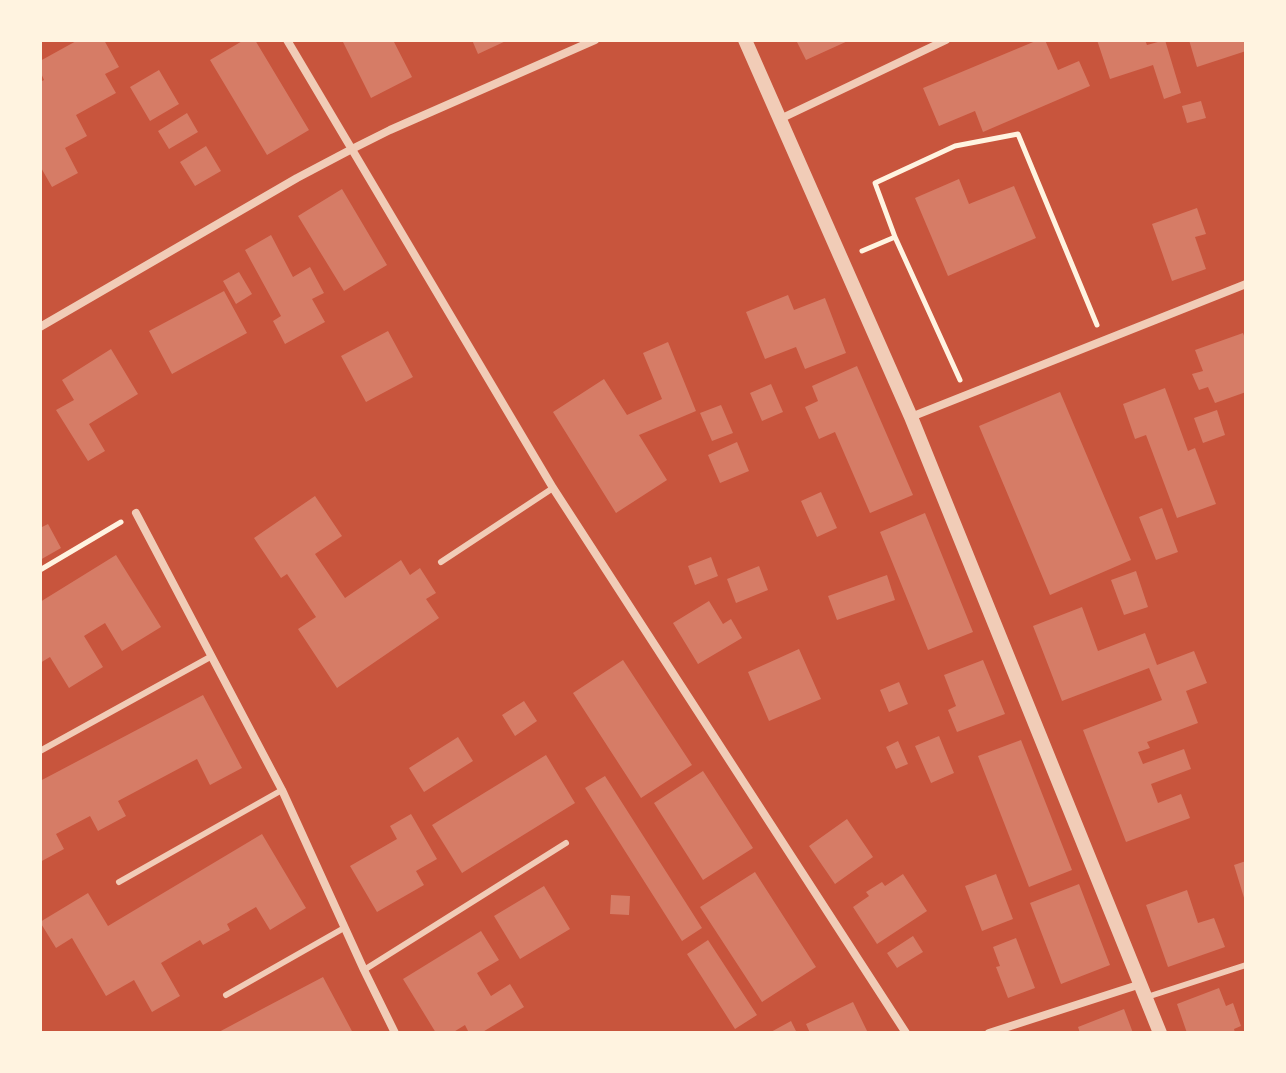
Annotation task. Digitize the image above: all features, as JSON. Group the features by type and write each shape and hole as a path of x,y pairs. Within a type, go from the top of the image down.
{"street":[{"path":"287,40 553,488 906,1033"},
{"path":"40,327 352,149 595,40"},
{"path":"745,40 911,417 1160,1033"},
{"path":"780,119 946,40"},
{"path":"911,417 1246,284"},
{"path":"136,513 282,790 395,1033"},
{"path":"989,1033 1144,990"}],"lane":[{"path":"441,562 553,488"},
{"path":"40,751 212,656"},
{"path":"119,882 282,790"},
{"path":"364,970 566,843"},
{"path":"226,995 344,928"},
{"path":"1144,990 1246,965"}],"path":[{"path":"967,395 895,237 875,183 955,146 1018,134 1103,341"},
{"path":"40,570 136,513"}],"building":[{"path":"78,40 104,40 119,67 105,74 116,93 76,115 87,136 65,148 78,173 52,187 40,166 40,82 44,80 40,61"},
{"path":"244,40 255,40 309,130 267,155 210,60"},
{"path":"342,40 393,40 412,77 371,98"},
{"path":"472,40 508,40 478,54"},
{"path":"796,40 850,40 806,60"},
{"path":"1038,40 1045,40 1058,70 1079,61 1090,86 983,132 975,111 939,126 923,88"},
{"path":"1097,40 1145,40 1147,45 1165,40 1181,93 1164,99 1153,65 1110,79"},
{"path":"1189,40 1246,40 1246,51 1197,67"},
{"path":"159,70 179,104 150,121 130,87"},
{"path":"1201,101 1206,118 1187,123 1182,106"},
{"path":"187,113 198,132 169,149 158,131"},
{"path":"206,146 221,171 195,186 180,162"},
{"path":"959,179 969,204 1014,186 1036,238 948,276 915,198"},
{"path":"342,189 387,265 344,291 298,216"},
{"path":"1197,208 1206,234 1195,237 1206,269 1172,281 1152,224"},
{"path":"271,235 293,277 310,267 324,293 312,299 325,322 285,344 273,321 281,316 245,250"},
{"path":"239,272 252,294 236,304 223,281"},
{"path":"224,291 247,333 172,374 149,331"},
{"path":"788,295 794,310 825,298 846,353 805,369 796,347 765,359 746,312"},
{"path":"388,331 413,377 366,402 341,356"},
{"path":"1243,333 1246,341 1246,392 1215,403 1208,387 1199,390 1192,374 1203,371 1195,350"},
{"path":"668,342 696,411 639,435 667,480 616,513 553,412 604,379 627,415 662,399 643,353"},
{"path":"111,349 138,394 89,424 105,451 88,461 56,410 74,400 62,380"},
{"path":"857,366 913,495 870,513 835,432 819,439 805,407 818,401 812,386"},
{"path":"771,384 783,412 762,421 750,393"},
{"path":"1165,388 1188,451 1195,448 1216,504 1177,518 1146,435 1135,439 1123,404"},
{"path":"1060,392 1131,560 1050,595 979,426"},
{"path":"721,405 733,433 712,441 700,413"},
{"path":"1217,410 1225,435 1203,443 1194,418"},
{"path":"737,442 749,471 720,483 708,455"},
{"path":"821,492 837,528 817,537 801,501"},
{"path":"315,496 342,536 315,554 345,598 401,560 410,575 420,568 436,593 426,599 439,618 337,688 298,629 316,617 287,574 281,578 254,538"},
{"path":"1162,508 1178,552 1156,560 1139,517"},
{"path":"925,513 973,632 928,650 880,532"},
{"path":"48,524 61,548 40,560 40,528"},
{"path":"116,555 161,627 122,651 105,623 84,636 103,667 69,688 50,657 40,663 40,602"},
{"path":"711,557 718,576 695,585 688,566"},
{"path":"759,566 768,590 736,603 727,579"},
{"path":"1136,571 1148,607 1124,615 1111,580"},
{"path":"887,575 895,600 837,620 828,596"},
{"path":"709,601 723,624 731,619 742,638 698,664 673,623"},
{"path":"1082,607 1098,651 1145,633 1157,665 1194,651 1207,683 1186,691 1198,723 1147,742 1150,748 1138,752 1143,764 1184,749 1191,769 1151,784 1158,803 1181,794 1190,818 1126,842 1083,730 1162,700 1149,668 1062,701 1033,626"},
{"path":"799,649 821,699 769,721 748,672"},
{"path":"623,660 692,765 641,798 573,693"},
{"path":"983,660 1005,714 957,732 948,710 956,706 944,675"},
{"path":"899,682 908,704 889,712 880,690"},
{"path":"203,695 242,768 210,785 197,759 118,801 126,816 98,831 90,816 56,834 64,849 40,862 40,781"},
{"path":"524,701 537,721 515,736 502,715"},
{"path":"939,736 954,773 931,783 915,746"},
{"path":"458,737 473,761 424,792 409,768"},
{"path":"1021,740 1072,870 1029,887 978,756"},
{"path":"898,741 908,764 896,769 886,747"},
{"path":"546,755 575,803 462,873 432,825"},
{"path":"703,771 753,848 703,880 654,803"},
{"path":"605,776 702,928 682,941 585,788"},
{"path":"411,814 437,859 416,871 424,885 377,912 350,866 397,839 390,826"},
{"path":"847,819 873,857 835,884 809,846"},
{"path":"262,834 306,908 270,930 256,907 227,924 230,930 203,945 200,940 161,963 180,996 152,1012 134,980 106,996 72,938 56,948 40,922 88,893 108,926"},
{"path":"1246,861 1246,901 1245,901 1234,865"},
{"path":"755,872 816,967 762,1002 700,907"},
{"path":"903,874 927,911 877,944 853,907 869,896 866,892 882,882 885,886"},
{"path":"996,874 1013,919 982,931 965,886"},
{"path":"1079,884 1110,965 1061,984 1030,903"},
{"path":"544,886 570,929 520,959 494,916"},
{"path":"1187,890 1198,923 1214,918 1225,947 1168,967 1146,905"},
{"path":"611,895 630,896 629,915 610,914"},
{"path":"481,931 499,960 477,973 491,996 510,984 524,1007 481,1033 469,1033 465,1025 452,1033 436,1033 403,979"},
{"path":"913,936 923,952 897,968 887,953"},
{"path":"1016,938 1035,988 1008,998 996,967 1000,966 993,947"},
{"path":"708,940 757,1015 735,1029 687,954"},
{"path":"323,977 353,1033 217,1033 264,1008"},
{"path":"1219,988 1226,1006 1233,1003 1241,1026 1234,1029 1235,1033 1187,1033 1177,1004"},
{"path":"853,1002 868,1033 810,1033 806,1024"},
{"path":"1124,1009 1133,1033 1080,1033 1078,1027"},
{"path":"791,1021 797,1033 769,1033"}]}
